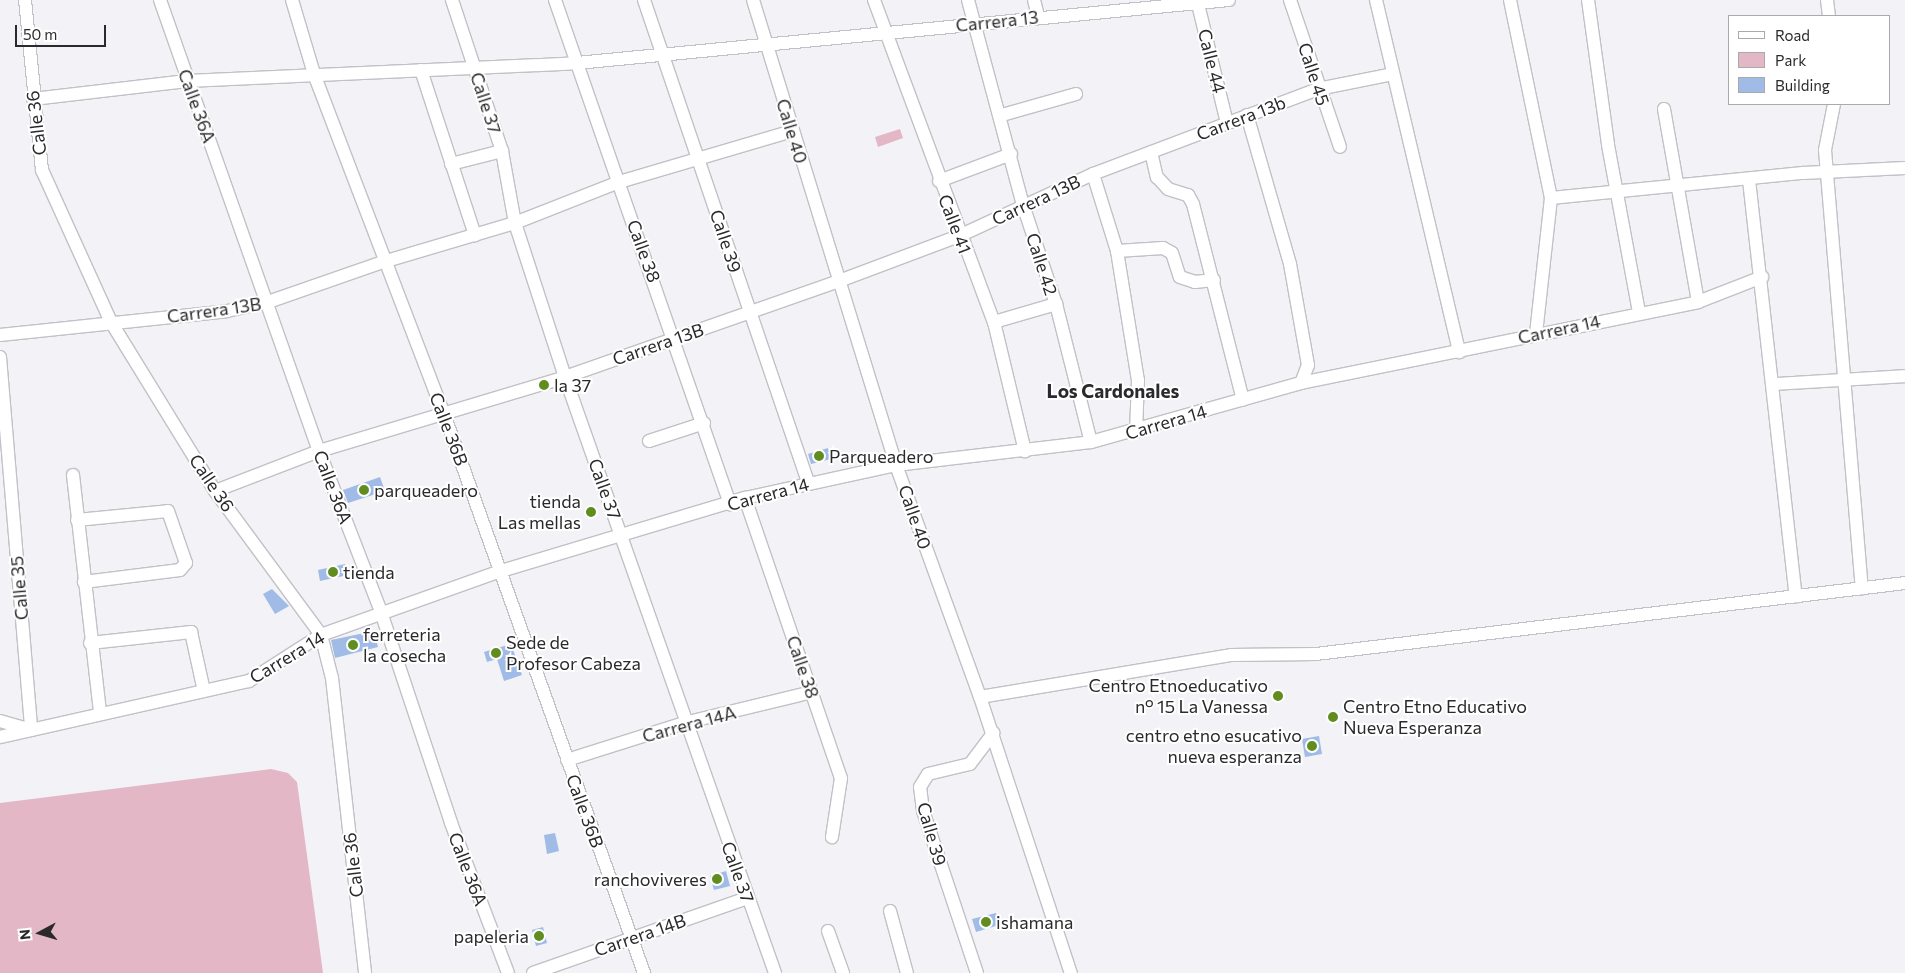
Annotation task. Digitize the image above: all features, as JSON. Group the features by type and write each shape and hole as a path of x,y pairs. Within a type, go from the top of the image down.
{"street":[{"name":"Calle 36","path":"25,0 33,99 42,170 111,322 215,491 321,634 332,678 365,973"},
{"name":"Calle 36A","path":"160,0 319,451 381,612 451,823 508,973"},
{"name":"Calle 36B","path":"292,0 314,74 383,262 444,414 644,973"},
{"name":"Calle 37","path":"452,0 502,151 515,223 565,377 621,534 684,723 775,973"},
{"name":"Calle 38","path":"555,0 675,338 730,504"},
{"name":"Calle 39","path":"644,0 664,54 808,482"},
{"name":"Calle 40","path":"752,0 896,465 993,733 1068,972"},
{"name":"Calle 41","path":"874,0 959,236 994,322 1026,452"},
{"name":"Calle 42","path":"968,0 1002,115 1023,205 1056,304 1091,442"},
{"path":"1034,0 1038,16"},
{"name":"Carrera 13","path":"33,99 187,81 577,63 1038,16 1197,1 1229,0"},
{"name":"Calle 45","path":"1290,0 1318,90 1340,147"},
{"path":"1376,0 1459,352"},
{"path":"1510,0 1551,198 1536,334"},
{"path":"1588,0 1616,189 1639,312"},
{"path":"1827,0 1829,15"},
{"name":"Calle 44","path":"1197,1 1227,123"},
{"path":"421,70 475,235"},
{"name":"Carrera 13b","path":"1093,174 1318,90 1393,74"},
{"path":"1002,115 1076,94"},
{"path":"1834,105 1825,150 1847,380 1862,588"},
{"path":"1664,109 1698,302"},
{"path":"1247,115 1290,264 1308,365 1300,383"},
{"name":"Carrera 13B","path":"0,335 227,311 268,302 383,262 515,223 619,182 792,131"},
{"path":"451,164 502,151"},
{"path":"1151,152 1157,177 1168,189 1188,195 1194,204 1243,400"},
{"path":"939,181 1011,154"},
{"path":"1551,198 1616,189 1749,180 1827,172 1905,168"},
{"path":"1093,174 1117,251 1138,380 1136,432"},
{"name":"Carrera 13B","path":"215,491 319,451 565,377 839,281 959,236 1093,174"},
{"path":"1749,180 1775,384 1796,596"},
{"path":"1117,251 1163,248 1172,253 1180,277 1195,282 1214,280"},
{"name":"Carrera 14","path":"31,730 249,681 321,634 501,571 746,498 808,482 896,465 1026,452 1091,442 1136,432 1300,383 1459,352 1639,312 1698,302 1762,277"},
{"path":"994,322 1056,304"},
{"name":"Calle 35","path":"0,357 31,730"},
{"path":"1308,365 1322,379"},
{"path":"1775,384 1905,376"},
{"path":"649,441 704,424"},
{"path":"73,475 90,643 100,713"},
{"name":"Calle 38","path":"746,498 841,778 832,837"},
{"path":"78,520 168,511 186,563 180,570 84,582"},
{"path":"980,697 1231,655 1316,654 1905,583"},
{"path":"90,643 190,632 204,691"},
{"name":"Carrera 14A","path":"567,760 684,723 812,692"},
{"path":"0,721 31,730"},
{"path":"0,737 31,730"},
{"name":"Calle 39","path":"977,973 923,811 920,787 928,774 970,764 993,733"},
{"name":"Carrera 14B","path":"532,973 747,898"},
{"path":"890,911 907,973"},
{"path":"828,931 843,973"}],"green space":[{"path":"900,129 903,138 878,147 875,137"},
{"path":"271,769 288,773 297,782 323,973 0,973 0,803"}],"building":[{"name":"Parqueadero","path":"828,448 831,459 811,464 808,454"},
{"name":"parqueadero","path":"380,477 385,491 348,503 343,490"},
{"name":"tienda","path":"345,564 348,575 320,581 318,570"},
{"path":"272,589 289,606 275,614 263,594"},
{"name":"ferreteria la cosecha","path":"374,631 378,647 335,658 331,640"},
{"path":"511,644 522,675 504,681 497,659 487,662 484,652"},
{"name":"centro etno esucativo nueva esperanza","path":"1319,736 1322,754 1305,757 1302,739"},
{"path":"555,833 559,851 547,854 544,835"},
{"name":"ranchoviveres","path":"726,871 730,886 714,890 710,876"},
{"name":"ishamana","path":"996,913 999,925 976,932 972,919"},
{"name":"papeleria","path":"543,927 547,943 536,946 532,930"}],"place":[{"name":"la 37","path":"544,385"},
{"name":"Parqueadero","path":"819,456"},
{"name":"parqueadero","path":"364,490"},
{"name":"tienda Las mellas","path":"591,512"},
{"name":"tienda","path":"333,572"},
{"name":"ferreteria la cosecha","path":"353,645"},
{"name":"Sede de Profesor Cabeza","path":"496,653"},
{"name":"Centro Etnoeducativo n° 15 La Vanessa","path":"1278,696"},
{"name":"Centro Etno Educativo Nueva Esperanza","path":"1333,717"},
{"name":"centro etno esucativo nueva esperanza","path":"1312,746"},
{"name":"ranchoviveres","path":"717,879"},
{"name":"ishamana","path":"986,922"},
{"name":"papeleria","path":"539,936"}],"district":[{"name":"Los Cardonales","path":"1113,391"}]}
